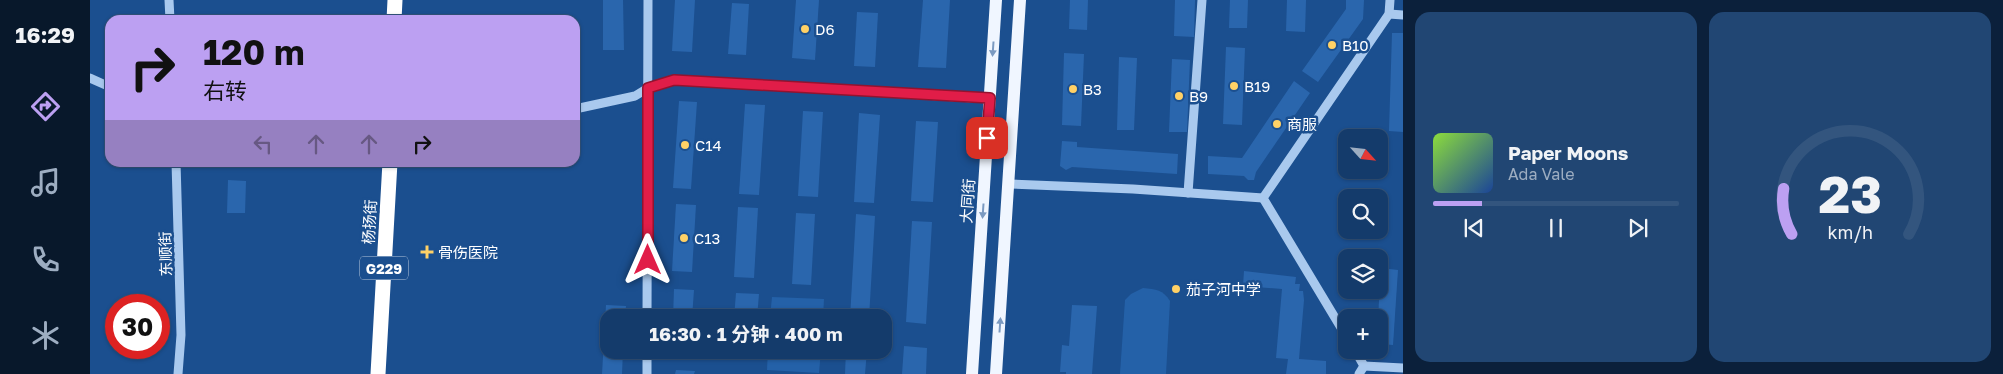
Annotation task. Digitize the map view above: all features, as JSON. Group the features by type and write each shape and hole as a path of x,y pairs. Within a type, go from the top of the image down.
{"highway":[{"path":"394,15 395,0"},
{"name":"杨扬街","path":"378,374 390,167"}],"main road":[{"name":"大同街","path":"972,374 996,0"},
{"path":"996,374 1020,0"}],"street":[{"path":"169,0 170,15"},
{"path":"647,309 648,0"},
{"path":"1188,193 1202,0"},
{"path":"1263,198 1389,14 1390,0"},
{"path":"1389,14 1403,15"},
{"path":"90,78 105,85"},
{"path":"580,108 635,96 648,88 674,80 990,98"},
{"name":"东顺街","path":"176,167 182,335 178,374"},
{"path":"1009,184 1133,189 1263,198"},
{"path":"1263,198 1338,323"},
{"path":"647,359 647,374"},
{"path":"1362,370 1403,368"}],"shaded area":[{"path":"1143,288 1159,291 1165,294 1170,301 1166,374 1120,374 1125,300 1131,294"},
{"path":"772,297 824,299 823,309 771,309"},
{"path":"768,359 820,359 819,373 767,370"}],"building":[{"path":"603,0 623,0 624,50 603,50"},
{"path":"675,0 695,0 692,52 672,51"},
{"name":"D6","path":"796,0 819,0 815,60 792,58"},
{"path":"923,0 950,0 946,68 918,67"},
{"path":"1070,0 1088,0 1087,30 1069,29"},
{"path":"1175,0 1195,0 1194,37 1174,36"},
{"path":"1230,0 1248,0 1247,28 1229,28"},
{"path":"1287,0 1306,0 1305,32 1286,31"},
{"name":"B10","path":"1346,0 1364,0 1363,19 1318,82 1302,71 1346,9"},
{"path":"732,3 749,4 746,55 728,54"},
{"path":"857,12 878,13 875,67 854,66"},
{"path":"1392,33 1403,33 1403,132 1389,131"},
{"name":"B19","path":"1226,47 1245,48 1242,125 1223,124"},
{"name":"B3","path":"1064,53 1084,54 1081,126 1062,125"},
{"path":"1119,57 1137,58 1134,130 1117,130"},
{"name":"B9","path":"1172,59 1190,60 1187,132 1169,132"},
{"name":"商服","path":"1294,81 1310,93 1256,172 1254,180 1248,180 1244,176 1208,174 1208,156 1242,158"},
{"name":"C14","path":"679,101 697,102 691,189 673,188"},
{"path":"745,104 765,105 759,195 739,194"},
{"path":"803,111 823,112 818,197 798,196"},
{"path":"859,113 880,115 874,203 854,202"},
{"path":"916,121 938,122 933,202 911,201"},
{"path":"1062,141 1077,142 1077,147 1178,154 1177,174 1072,167 1066,170 1060,166"},
{"path":"228,180 246,181 245,213 227,213"},
{"name":"C13","path":"676,204 696,205 692,272 672,271"},
{"path":"738,207 758,208 754,278 734,277"},
{"path":"796,213 815,214 811,285 792,284"},
{"path":"856,214 875,216 870,309 851,309"},
{"path":"912,221 932,222 926,324 906,322"},
{"path":"1388,269 1398,270 1393,345 1388,345 1388,309 1379,309 1379,299 1388,299"},
{"path":"1244,271 1296,277 1295,284 1300,284 1299,291 1303,291 1304,300 1299,359 1326,361 1326,374 1286,374 1288,359 1276,358 1282,289 1243,286"},
{"path":"674,289 694,290 693,309 673,309"},
{"path":"736,293 759,294 758,309 735,309"},
{"path":"606,305 626,306 626,309 606,309"},
{"path":"1072,305 1097,306 1092,374 1066,374 1066,372 1060,372 1062,345 1069,346"},
{"path":"904,346 927,348 926,374 902,374"},
{"path":"603,359 623,359 622,374 602,374"},
{"path":"846,359 866,359 865,374 845,374"},
{"path":"676,370 695,371 694,374 675,374"}],"place":[{"name":"D6","path":"805,29"},
{"name":"B10","path":"1332,45"},
{"name":"B19","path":"1234,86"},
{"name":"B3","path":"1073,89"},
{"name":"B9","path":"1179,96"},
{"name":"商服","path":"1277,124"},
{"name":"C14","path":"685,145"},
{"name":"C13","path":"684,238"},
{"name":"骨伤医院","path":"427,252"},
{"name":"茄子河中学","path":"1176,289"}],"route":[{"path":"648,260 648,88 674,80 990,98 987,138"}]}
